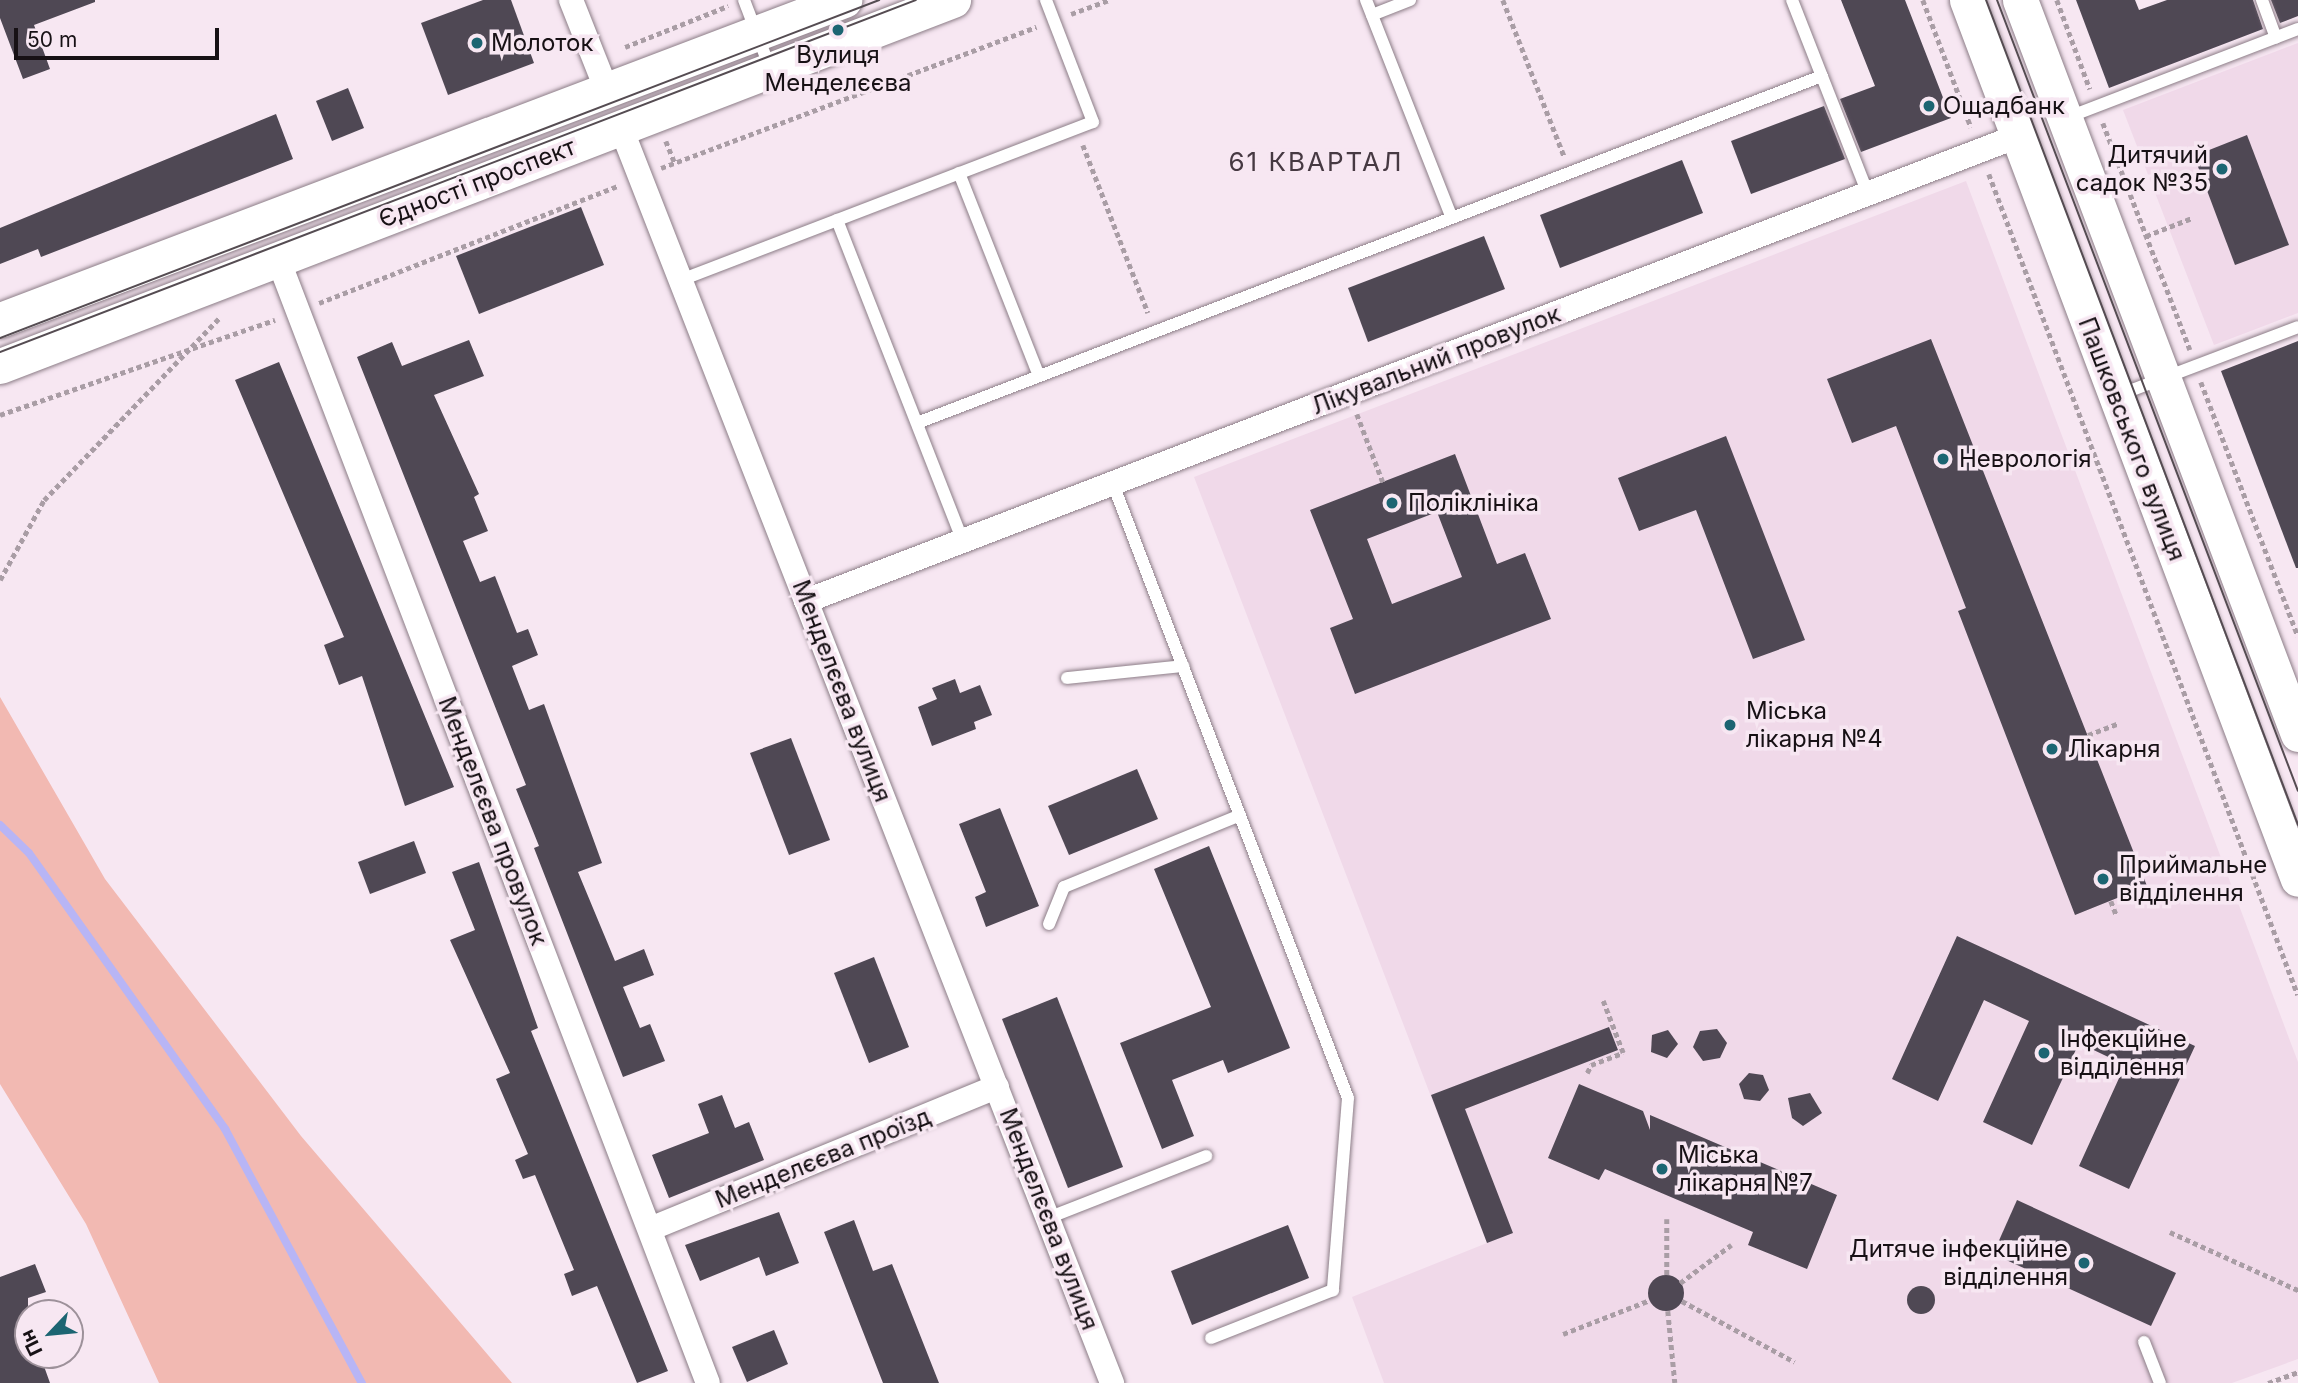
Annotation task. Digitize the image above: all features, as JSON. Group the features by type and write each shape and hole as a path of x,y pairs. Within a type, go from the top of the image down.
{"main road":[{"name":"Єдності проспект","path":"0,320 844,0"},
{"name":"Єдності проспект","path":"0,366 953,0"},
{"name":"Пашковського вулиця","path":"1967,0 2298,879"},
{"name":"Пашковського вулиця","path":"2020,0 2298,734"},
{"name":"Менделєєва вулиця","path":"607,91 621,128"},
{"name":"Лікувальний провулок","path":"2018,136 2065,118"}],"street":[{"name":"Менделєєва вулиця","path":"571,0 607,91"},
{"name":"Менделєєва вулиця","path":"621,128 1112,1383"},
{"name":"Лікувальний провулок","path":"807,601 2018,136"},
{"name":"Менделєєва провулок","path":"278,259 708,1383"},
{"name":"Менделєєва проїзд","path":"649,1229 997,1087"}],"lane":[{"path":"743,0 771,70"},
{"path":"681,280 1093,122 1046,0"},
{"path":"1366,0 1452,218"},
{"path":"1372,15 1410,0"},
{"path":"1793,0 1868,194"},
{"path":"2262,0 2276,38"},
{"path":"2065,118 2298,29"},
{"path":"917,423 1822,76"},
{"path":"959,173 1039,376"},
{"path":"837,220 963,541"},
{"path":"2116,396 2298,327"},
{"path":"1113,484 1348,1098 1334,1290 1211,1338"},
{"path":"1068,678 1183,666"},
{"path":"1049,924 1064,887 1240,815"},
{"path":"1048,1218 1206,1156"},
{"path":"2144,1342 2160,1383"}],"path":[{"path":"629,45 743,0"},
{"path":"675,163 1109,0"},
{"path":"1503,0 1571,172"},
{"path":"1923,0 2298,995"},
{"path":"2057,0 2298,636"},
{"path":"1076,128 1155,332"},
{"path":"2146,236 2192,218"},
{"path":"0,580 44,500 229,307"},
{"path":"1349,393 1383,482"},
{"path":"2088,735 2117,724"},
{"path":"2111,901 2116,914"},
{"path":"1587,1073 1591,1065 1623,1053 1603,1000"},
{"path":"1667,1219 1667,1276"},
{"path":"2170,1231 2298,1290"},
{"path":"1680,1283 1731,1245"},
{"path":"1563,1334 1650,1300"},
{"path":"1682,1301 1795,1362"},
{"path":"1668,1311 1675,1383"},
{"path":"2268,1383 2298,1372"}],"shaded area":[{"name":"Дитячий садок №35","path":"2298,43 2298,313 2214,345 2123,110"},
{"name":"Міська лікарня №4","path":"1966,181 2298,1062 2298,1359 2232,1383 1384,1383 1352,1297 1487,1243 1194,477"},
{"path":"0,697 105,879 301,1136 512,1383 159,1383 86,1224 0,1084"}],"building":[{"path":"0,0 95,2 34,25 50,69 23,79 0,18"},
{"path":"483,0 511,0 534,63 448,95 421,23"},
{"path":"1841,0 1905,0 1951,118 1861,152 1840,99 1875,86"},
{"path":"2076,0 2135,0 2139,10 2167,0 2253,0 2263,29 2109,88"},
{"path":"2271,0 2298,0 2298,16 2280,23"},
{"path":"348,88 364,128 332,141 316,101"},
{"path":"1824,106 1845,159 1751,194 1731,141"},
{"path":"276,114 293,159 41,257 38,249 0,264 0,228"},
{"path":"2247,135 2289,245 2235,265 2194,156"},
{"path":"1682,160 1703,213 1560,268 1540,215"},
{"path":"581,207 604,265 479,314 456,256"},
{"path":"1484,236 1505,289 1368,342 1348,288"},
{"path":"1931,339 2147,886 2075,915 1958,611 1966,608 1896,426 1852,443 1827,379"},
{"path":"469,340 484,376 434,395 479,494 474,497 488,531 463,541 480,582 495,576 517,633 528,629 538,655 512,666 529,710 544,704 602,863 578,872 615,961 644,949 654,975 623,987 640,1028 650,1024 665,1061 623,1077 534,848 539,846 516,789 526,785 357,357 392,342 402,366"},
{"path":"2298,341 2298,568 2296,568 2221,371"},
{"path":"279,362 454,787 405,806 362,676 339,685 324,645 344,637 235,380"},
{"path":"1726,436 1805,640 1753,659 1696,510 1639,531 1618,478"},
{"path":"1455,454 1497,564 1525,553 1551,619 1355,694 1330,628 1353,619 1310,510","holes":["1437,512 1462,577 1392,604 1367,539"]},
{"path":"955,679 960,693 980,685 992,715 974,722 976,729 932,746 918,707 937,699 932,688"},
{"path":"791,738 830,840 789,855 750,753"},
{"path":"1137,769 1158,819 1069,855 1048,806"},
{"path":"1000,808 1039,906 986,927 975,897 986,892 959,824"},
{"path":"414,841 426,873 370,894 358,862"},
{"path":"1209,846 1290,1048 1228,1073 1223,1060 1172,1080 1194,1136 1162,1149 1120,1043 1211,1007 1154,869"},
{"path":"479,862 538,1028 531,1031 668,1371 637,1383 597,1286 572,1296 564,1274 574,1270 535,1175 523,1179 515,1160 528,1154 496,1079 510,1073 450,940 475,930 452,872"},
{"path":"1957,936 2195,1046 2129,1189 2079,1166 2125,1065 2079,1043 2032,1145 1983,1122 2029,1021 1984,1000 1938,1101 1892,1079"},
{"path":"874,957 909,1047 869,1063 834,973"},
{"path":"1057,997 1123,1167 1068,1188 1002,1019"},
{"path":"1609,1027 1618,1050 1465,1109 1513,1233 1487,1243 1431,1095"},
{"path":"1717,1029 1727,1043 1720,1058 1703,1061 1693,1047 1700,1031"},
{"path":"1668,1030 1678,1044 1667,1058 1651,1052 1652,1035"},
{"path":"1749,1073 1763,1075 1769,1090 1760,1101 1744,1099 1739,1084"},
{"path":"1579,1084 1643,1111 1650,1130 1650,1115 1837,1195 1807,1269 1748,1245 1753,1232 1605,1169 1599,1180 1548,1158"},
{"path":"1810,1093 1822,1113 1803,1126 1792,1118 1788,1098"},
{"path":"722,1095 735,1128 749,1122 764,1160 669,1198 652,1155 709,1133 698,1104"},
{"path":"2017,1200 2176,1273 2151,1326 1993,1254"},
{"path":"779,1212 799,1263 766,1276 759,1257 700,1281 685,1245"},
{"path":"854,1220 873,1271 892,1264 939,1383 883,1383 824,1232"},
{"path":"1288,1225 1309,1278 1192,1325 1171,1271"},
{"path":"35,1264 46,1292 28,1299 14,1299 14,1369 45,1369 50,1383 0,1383 0,1277"},
{"path":"1666,1275 1679,1280 1684,1293 1679,1306 1666,1311 1653,1306 1648,1293 1653,1280"},
{"path":"1921,1286 1931,1290 1935,1300 1931,1310 1921,1314 1911,1310 1907,1300 1911,1290"},
{"path":"774,1330 788,1364 747,1382 732,1347"}],"waterway":[{"path":"0,825 29,853 225,1129 362,1383"}],"tram line":[{"path":"0,338 879,0"},
{"path":"0,352 916,0"},
{"path":"1986,0 2298,825"},
{"path":"1997,0 2298,791"}],"place":[{"name":"Вулиця Менделєєва","path":"838,30"},
{"name":"Молоток","path":"477,43"},
{"name":"Ощадбанк","path":"1929,106"},
{"name":"Дитячий садок №35","path":"2222,169"},
{"name":"Неврологія","path":"1943,459"},
{"name":"Поліклініка","path":"1392,503"},
{"name":"Міська лікарня №4","path":"1730,725"},
{"name":"Лікарня","path":"2052,749"},
{"name":"Приймальне відділення","path":"2103,879"},
{"name":"Інфекційне відділення","path":"2044,1053"},
{"name":"Міська лікарня №7","path":"1662,1169"},
{"name":"Дитяче інфекційне відділення","path":"2084,1263"}],"district":[{"name":"61 КВАРТАЛ","path":"1316,162"}]}
